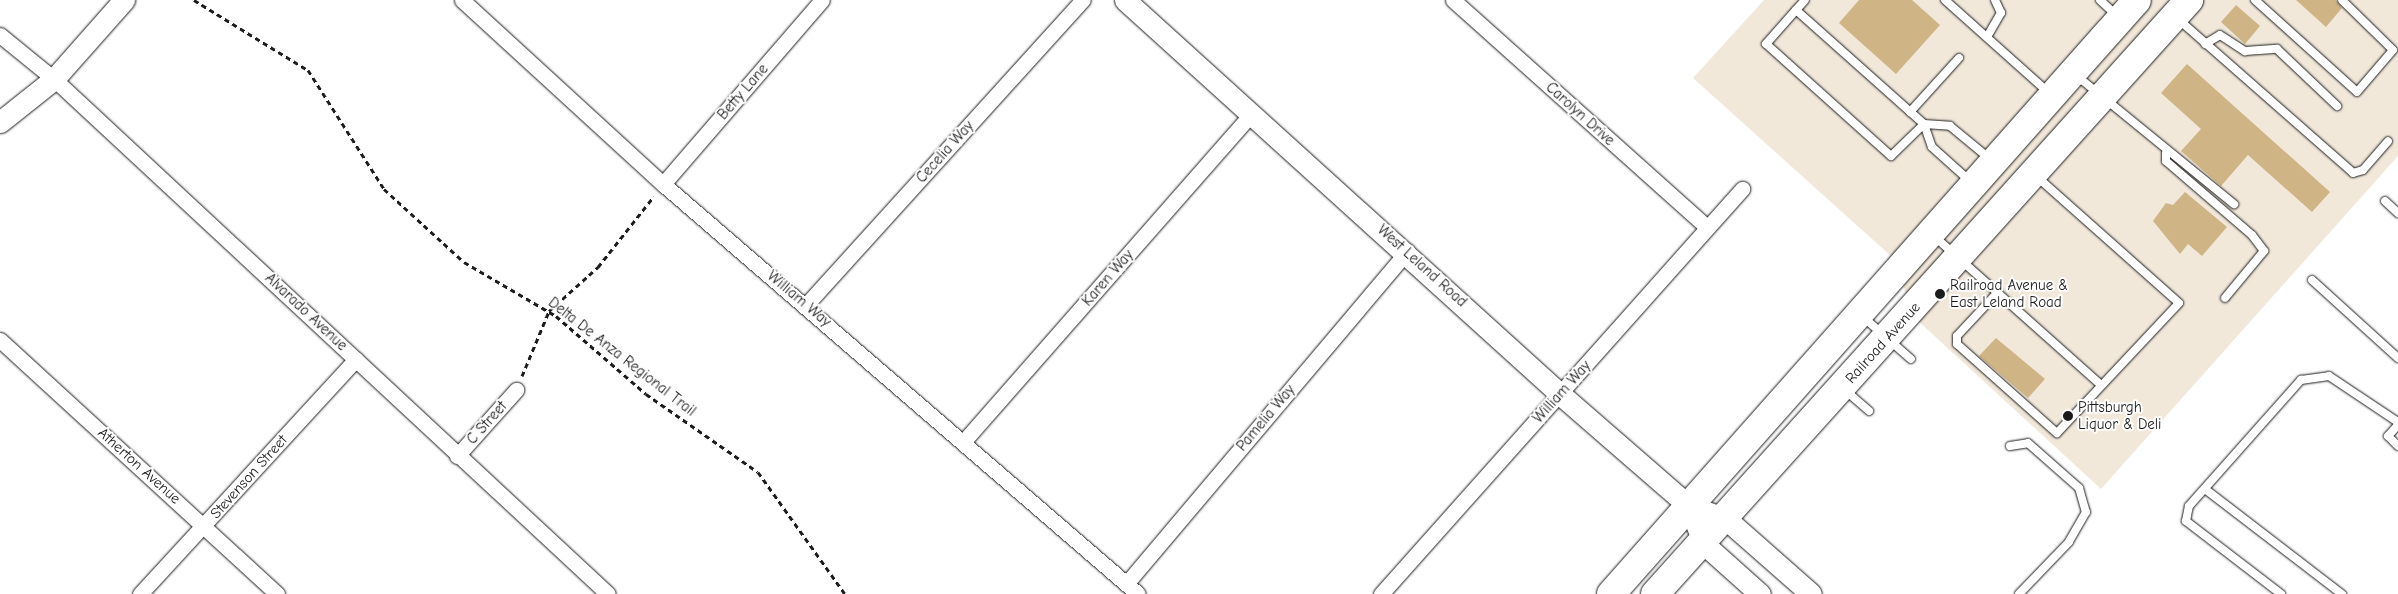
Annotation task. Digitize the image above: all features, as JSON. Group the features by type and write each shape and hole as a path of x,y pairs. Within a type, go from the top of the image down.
{"highway":[{"name":"Railroad Avenue","path":"1656,594 1704,544 2182,8"},
{"path":"1611,594 2129,10"}],"main road":[{"path":"0,122 54,79 124,0"},
{"name":"West Leland Road","path":"1129,1 1251,114 1407,252 1560,394 1689,506 1726,519"},
{"path":"1689,506 1704,544 1760,594"},
{"path":"1726,519 1811,594"}],"street":[{"name":"William Way","path":"462,0 663,184 964,441 1138,594"},
{"name":"Betty Lane","path":"663,184 822,0"},
{"name":"Cecelia Way","path":"806,305 1083,0"},
{"name":"Carolyn Drive","path":"1453,0 1707,227"},
{"name":"Alvarado Avenue","path":"0,35 54,79 356,358 457,456 608,594"},
{"name":"Karen Way","path":"964,441 1251,114"},
{"name":"William Way","path":"1381,594 1742,189"},
{"name":"Pamelia Way","path":"1126,584 1407,252"},
{"name":"Atherton Avenue","path":"0,340 277,594"},
{"name":"Stevenson Street","path":"140,594 205,526 356,358"},
{"name":"C Street","path":"457,456 516,390"}],"lane":[{"path":"1805,0 1766,44 1891,156 1924,124 1950,126 1994,163"},
{"path":"1945,0 2053,96"},
{"path":"1987,37 2001,13 1995,0"},
{"path":"2100,0 2129,10"},
{"path":"2255,0 2357,92 2393,50 2342,0"},
{"path":"2182,8 2205,44 2353,173 2363,170 2388,141"},
{"path":"1796,10 1924,124 1932,147 1974,186"},
{"path":"2205,44 2220,35 2245,51 2277,49 2337,106"},
{"path":"1910,112 1959,58"},
{"path":"2073,73 2166,153 2175,152 2234,204"},
{"path":"2166,153 2166,161 2252,235 2264,251 2225,298"},
{"path":"1998,292 1958,336 1957,344 2057,433 2179,303 2034,174"},
{"path":"2385,201 2398,213"},
{"path":"1931,234 2102,385"},
{"path":"2312,280 2398,358"},
{"path":"1861,314 1911,359"},
{"path":"2281,594 2186,521 2189,506 2301,380 2330,376 2398,424 2388,436 2398,446"},
{"path":"1843,388 1869,411"},
{"path":"2010,446 2028,443 2079,488 2086,512 2069,542 2019,594"},
{"path":"2206,489 2342,594"}],"path":[{"name":"Delta De Anza Regional Trail","path":"194,0 308,70 391,197 474,270 549,311 646,394 758,472 845,594"},
{"path":"516,390 549,311 598,267 663,184"}],"shaded area":[{"path":"1764,0 2398,0 2398,156 2101,489 1916,319 1891,256 1693,78"}],"building":[{"path":"1859,0 1912,0 1940,25 1896,74 1839,23"},
{"path":"2296,0 2336,0 2342,8 2326,27"},
{"path":"2236,5 2260,26 2245,44 2221,22"},
{"path":"2187,64 2330,192 2312,212 2248,155 2221,186 2181,151 2201,129 2161,93"},
{"path":"2185,192 2227,227 2202,256 2188,244 2180,254 2153,221 2166,203 2173,205"},
{"path":"1996,338 2045,379 2028,398 1979,356"}],"place":[{"name":"Railroad Avenue & East Leland Road","path":"1940,294"},
{"name":"Pittsburgh Liquor & Deli","path":"2068,416"}]}
